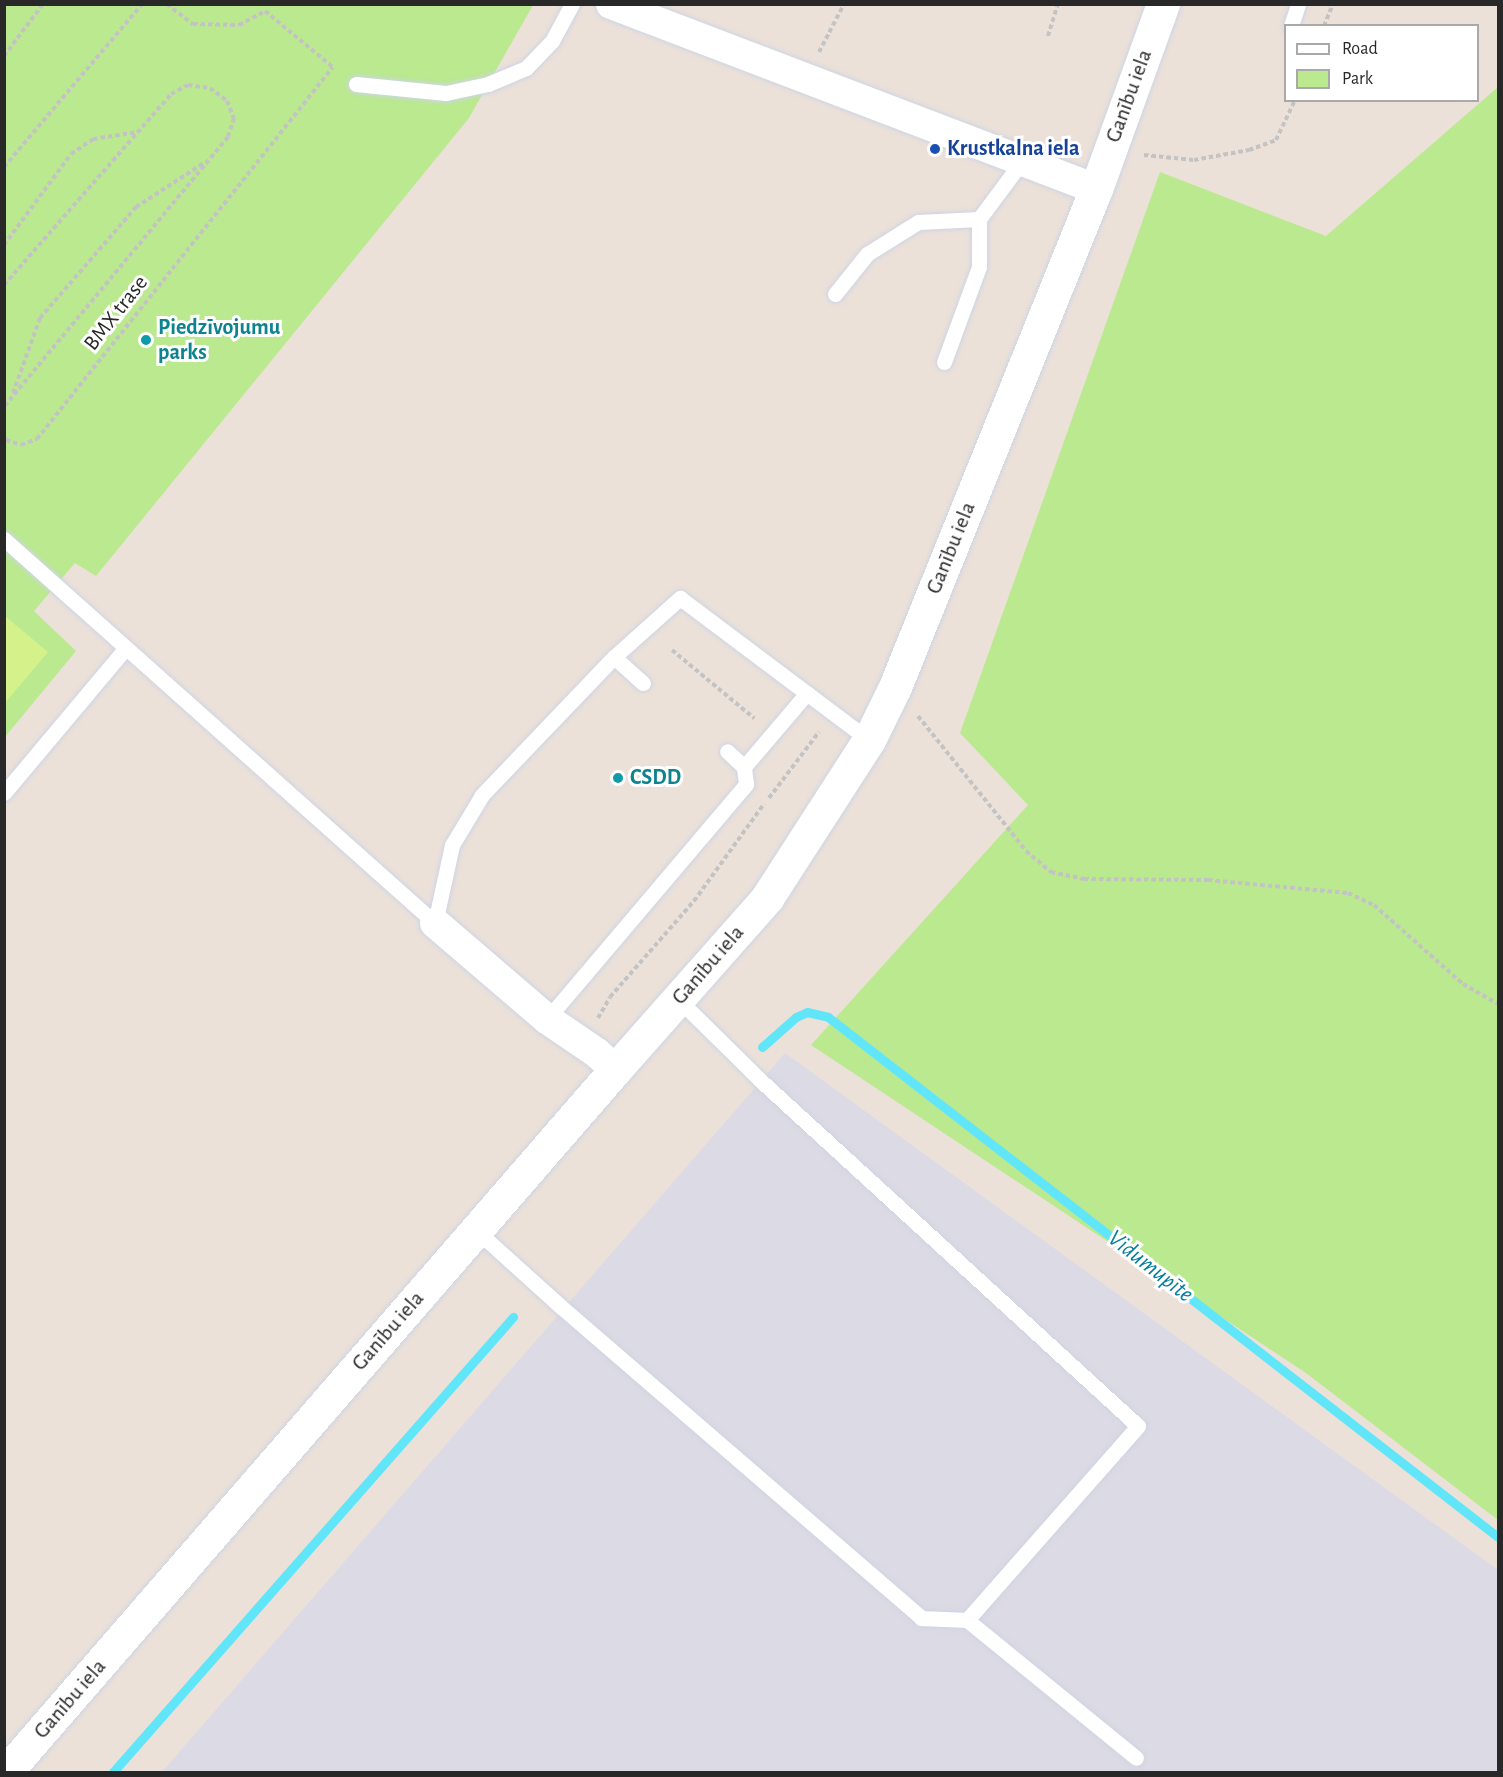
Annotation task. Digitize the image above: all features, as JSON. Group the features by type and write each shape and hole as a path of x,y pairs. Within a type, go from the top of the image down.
{"street":[{"path":"611,4 1096,189"},
{"name":"Ganību iela","path":"6,1773 476,1230 606,1062 678,999 767,898 870,740 895,687 1096,189 1163,4"},
{"path":"435,923 547,1019 606,1062"}],"lane":[{"path":"356,84 446,93 488,84 526,68 552,41 572,4"},
{"path":"1292,24 1298,4"},
{"path":"944,362 979,267 979,219 1022,161"},
{"path":"835,294 867,254 918,222 979,219"},
{"path":"4,539 435,923 452,845 482,795 614,657 680,598 870,740"},
{"path":"4,793 125,649"},
{"path":"614,657 643,683"},
{"path":"744,767 807,693"},
{"path":"547,1019 746,784 744,767 727,751"},
{"path":"678,999 760,1080 1138,1426 968,1620"},
{"path":"476,1230 921,1618 968,1620 1136,1758"}],"path":[{"path":"4,56 43,4"},
{"path":"4,167 142,4"},
{"path":"167,4 193,24 239,25 265,11 356,84"},
{"path":"805,79 844,4"},
{"path":"1047,36 1058,4"},
{"path":"1325,24 1333,4"},
{"name":"BMX trase","path":"4,437 6,440 21,445 37,439 333,67"},
{"name":"BMX trase","path":"4,285 171,94 188,85 210,88 227,101 234,118 228,136 4,407"},
{"path":"1111,147 1149,156 1194,160 1249,150 1276,140 1294,102"},
{"path":"4,245 71,154 93,139 138,132"},
{"name":"BMX trase","path":"12,396 40,318 136,207 210,159"},
{"path":"672,650 762,724"},
{"path":"895,687 1026,851 1051,872 1084,879 1208,880 1348,893 1374,905 1463,984 1498,1004"},
{"path":"606,1062 596,1022 609,997 694,901 799,755 835,714"}],"shaded area":[{"path":"785,1053 1498,1570 1498,1772 162,1772"}],"green space":[{"name":"Piedzīvojumu parks","path":"5,5 533,5 469,118 96,576 75,563 34,611 76,651 5,737"},
{"path":"1498,87 1498,1520 1306,1373 811,1045 1028,805 960,733 1160,172 1326,236"},
{"path":"5,616 48,652 5,703"}],"waterway":[{"name":"Vidumupīte","path":"762,1047 796,1017 807,1012 828,1017 1498,1537"},
{"path":"113,1772 513,1317"}],"place":[{"name":"Krustkalna iela","path":"935,149"},
{"name":"Piedzīvojumu parks","path":"146,340"},
{"name":"CSDD","path":"618,778"}]}
